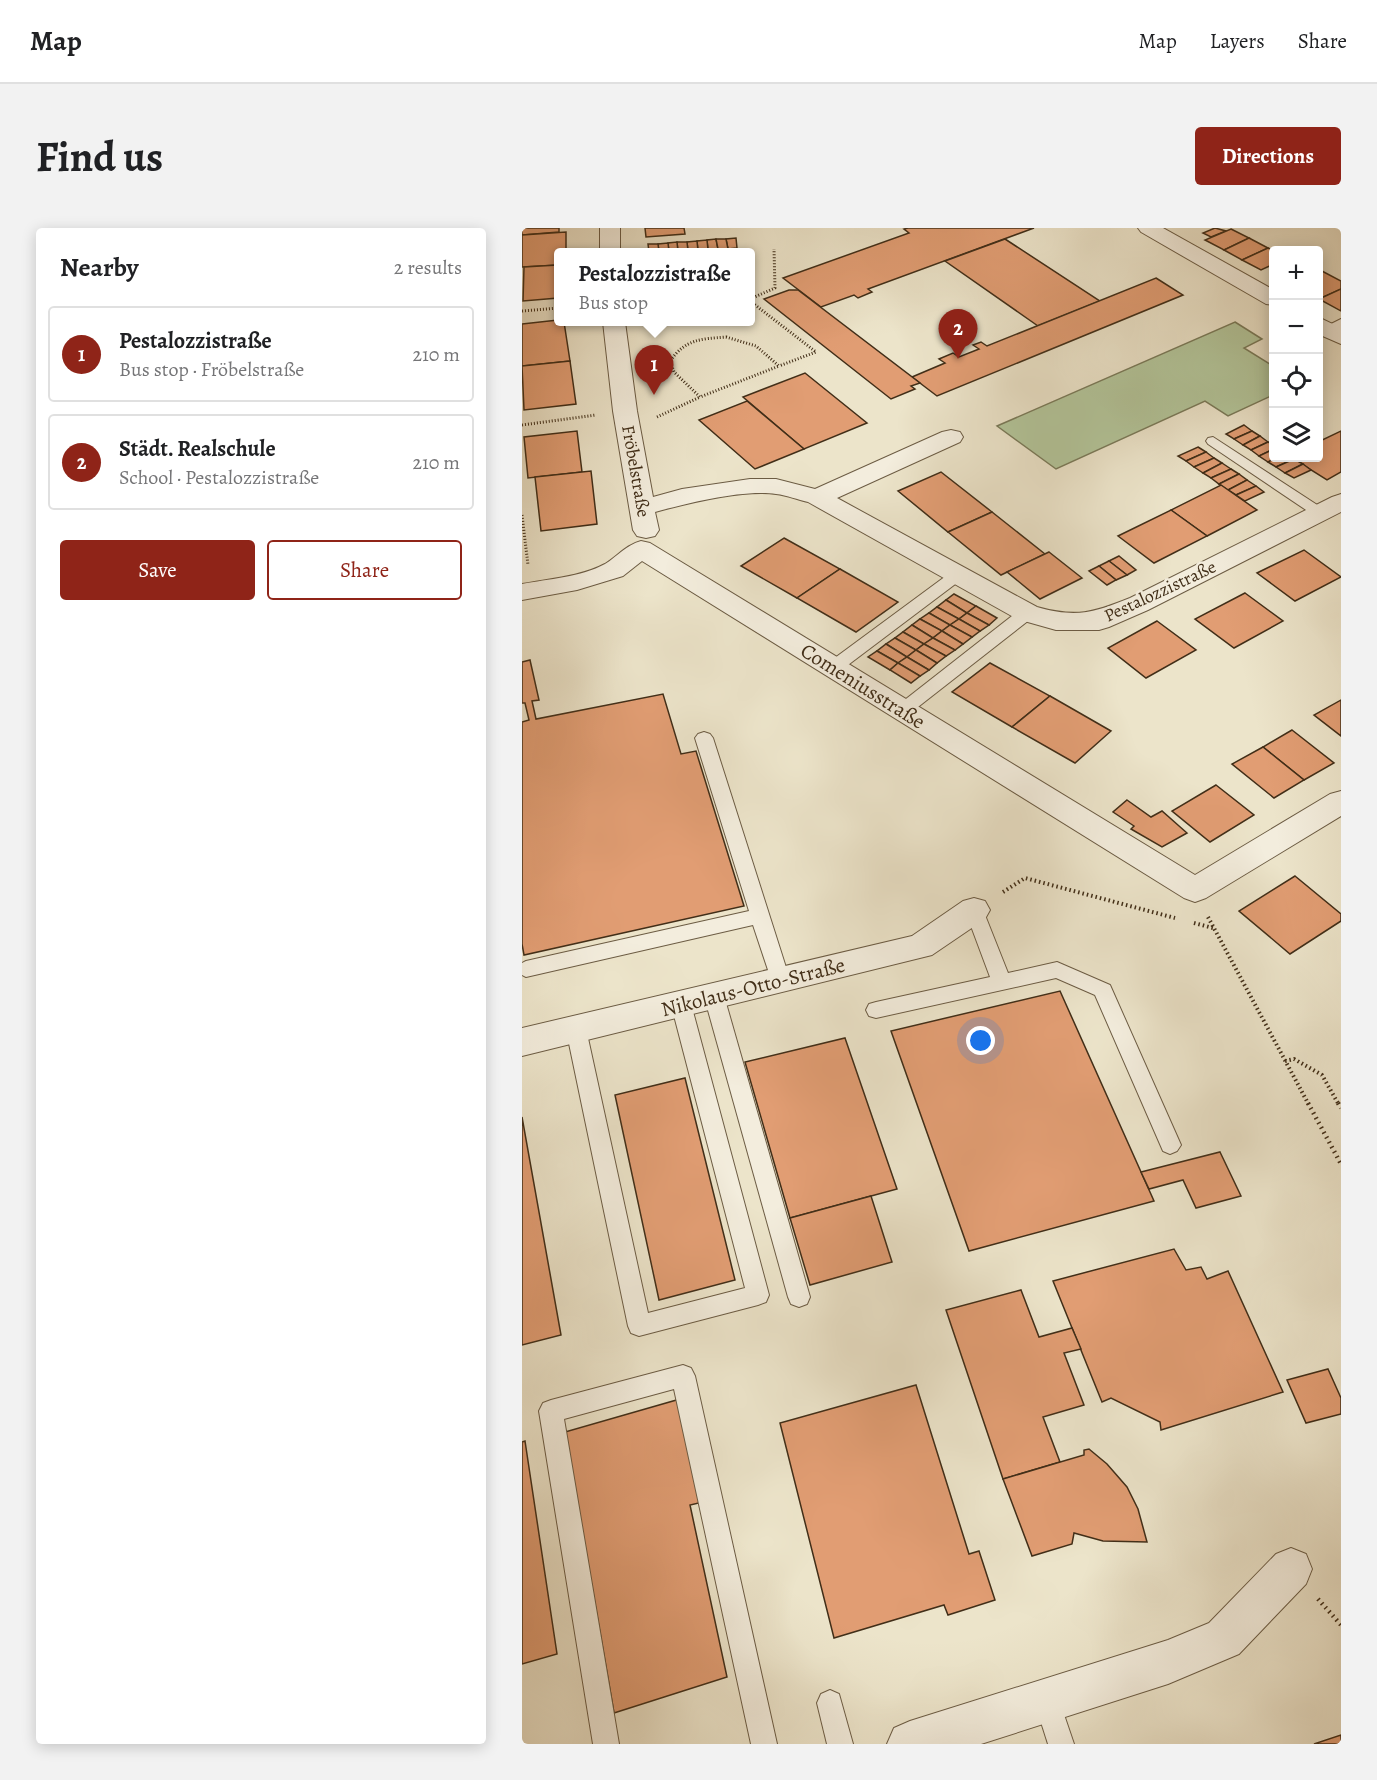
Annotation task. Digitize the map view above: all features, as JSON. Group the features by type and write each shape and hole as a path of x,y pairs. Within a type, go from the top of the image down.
{"street":[{"path":"610,228 610,248"},
{"path":"1148,228 1269,296"},
{"name":"Fröbelstraße","path":"615,326 626,417 646,530 641,549"},
{"path":"817,497 951,437"},
{"name":"Pestalozzistraße","path":"643,507 682,497 750,486 776,486 817,497 1027,614 1056,621 1099,621 1139,604 1330,508"},
{"path":"526,591 577,582 614,570 641,549"},
{"name":"Comeniusstraße","path":"641,549 1195,890"},
{"path":"1195,890 1341,802"},
{"name":"Nikolaus-Otto-Straße","path":"522,1042 921,946 974,910"},
{"path":"910,1744 1168,1662 1224,1639 1291,1569"}],"lane":[{"path":"1213,441 1330,508"},
{"path":"834,668 956,576"},
{"path":"903,710 1027,614"},
{"path":"704,738 780,980"},
{"path":"974,910 1002,982"},
{"path":"526,969 760,916"},
{"path":"876,1010 1057,970 1103,990 1170,1145"},
{"path":"714,996 799,1297"},
{"path":"576,1029 639,1326 758,1294 681,1004"},
{"path":"606,1744 551,1411 683,1376 764,1744"},
{"path":"1047,1700 1061,1744"},
{"path":"830,1702 840,1744"}],"path":[{"path":"755,298 775,288 774,249"},
{"path":"522,425 626,417 658,417 700,397 816,352 755,304"},
{"path":"522,311 554,308"},
{"path":"700,397 674,372 670,361 680,347 699,339 726,337 756,346 779,366"},
{"path":"522,515 526,591"},
{"path":"974,910 1025,878 1180,919"},
{"path":"1195,890 1213,928 1341,1164"},
{"path":"1191,922 1213,928"},
{"path":"1285,1061 1294,1059 1322,1075 1341,1108"}],"green space":[{"path":"1235,322 1262,339 1244,348 1269,364 1269,397 1228,416 1205,401 1056,469 997,426"}],"building":[{"path":"522,228 559,228 559,232 522,235"},
{"path":"645,228 684,228 685,234 646,237"},
{"path":"1034,228 868,289 872,292 858,298 854,295 821,307 783,278 909,233 904,229"},
{"path":"1215,228 1226,231 1211,237 1203,233"},
{"path":"1231,229 1249,238 1224,250 1205,240"},
{"path":"566,232 566,248 554,248 554,265 522,267 522,235"},
{"path":"736,238 737,248 728,248 726,239"},
{"path":"1249,238 1268,248 1242,260 1224,250"},
{"path":"716,239 718,248 708,248 707,240"},
{"path":"716,239 726,239 728,248 718,248"},
{"path":"1005,239 1100,301 1038,326 945,261"},
{"path":"707,240 708,248 698,248 697,241"},
{"path":"697,241 698,248 688,248 687,242"},
{"path":"677,242 687,242 688,248 678,248"},
{"path":"677,242 678,248 669,248 668,243"},
{"path":"668,243 669,248 658,248 658,244"},
{"path":"648,244 658,244 658,248 648,248"},
{"path":"1269,248 1269,266 1261,270 1242,260"},
{"path":"554,265 554,298 523,301 524,267"},
{"path":"1323,272 1341,281 1341,289 1323,297"},
{"path":"1156,278 1183,295 937,396 912,377 945,363 939,359 953,353 959,357 979,349 973,345 981,342 987,346"},
{"path":"1341,289 1341,311 1323,301 1323,297"},
{"path":"789,290 798,290 920,383 911,386 915,389 891,399 764,299"},
{"path":"554,320 554,326 565,326 570,361 522,366 522,324"},
{"path":"570,361 576,404 524,410 522,366"},
{"path":"805,373 867,423 804,449 743,397"},
{"path":"747,401 804,449 755,469 699,420"},
{"path":"1244,425 1252,431 1234,439 1226,434"},
{"path":"577,431 582,472 528,478 524,437"},
{"path":"1252,431 1260,436 1243,445 1234,439"},
{"path":"1341,431 1341,472 1327,480 1298,462 1323,462 1323,440"},
{"path":"1260,436 1268,442 1251,450 1243,445"},
{"path":"1269,442 1269,451 1259,456 1251,450"},
{"path":"1198,447 1206,452 1186,461 1178,456"},
{"path":"1269,451 1269,462 1268,462 1259,456"},
{"path":"1206,452 1214,458 1194,467 1186,461"},
{"path":"1214,458 1222,463 1203,473 1194,467"},
{"path":"1269,462 1287,462 1276,467"},
{"path":"1287,462 1303,464 1285,473 1276,467"},
{"path":"1222,463 1231,469 1211,478 1203,473"},
{"path":"1303,464 1311,470 1294,478 1285,473"},
{"path":"1231,469 1239,474 1219,484 1211,478"},
{"path":"591,471 597,524 541,531 535,477"},
{"path":"941,472 992,512 948,532 898,491"},
{"path":"1239,474 1247,480 1228,490 1219,484"},
{"path":"1247,480 1256,486 1236,495 1228,490"},
{"path":"1221,485 1257,510 1207,536 1171,510"},
{"path":"1256,486 1264,492 1245,501 1236,495"},
{"path":"1171,510 1207,536 1154,563 1118,536"},
{"path":"992,512 1045,554 1001,575 948,532"},
{"path":"784,538 840,569 797,598 741,566"},
{"path":"1304,550 1341,577 1295,601 1257,573"},
{"path":"1049,552 1082,578 1040,599 1007,572"},
{"path":"1119,556 1136,570 1127,575 1109,561"},
{"path":"1109,561 1127,575 1116,580 1099,566"},
{"path":"1099,566 1116,580 1107,585 1089,571"},
{"path":"840,569 898,602 856,632 797,598"},
{"path":"1245,593 1283,621 1234,648 1195,619"},
{"path":"954,594 976,606 967,613 946,600"},
{"path":"946,600 967,613 959,619 937,607"},
{"path":"976,606 997,618 989,625 967,613"},
{"path":"937,607 959,619 950,625 929,613"},
{"path":"929,613 950,625 942,631 920,619"},
{"path":"967,613 989,625 980,631 959,619"},
{"path":"920,619 942,631 933,638 912,625"},
{"path":"959,619 980,631 972,637 950,625"},
{"path":"1157,621 1196,650 1146,678 1108,648"},
{"path":"912,625 933,638 924,644 903,632"},
{"path":"950,625 972,637 963,644 942,631"},
{"path":"942,631 963,644 955,650 933,638"},
{"path":"903,632 924,644 916,650 895,638"},
{"path":"895,638 916,650 907,657 886,644"},
{"path":"933,638 955,650 946,656 924,644"},
{"path":"886,644 907,657 898,663 877,651"},
{"path":"924,644 946,656 937,663 916,650"},
{"path":"916,650 937,663 929,670 907,657"},
{"path":"877,651 898,663 890,670 868,657"},
{"path":"907,657 929,670 920,676 898,663"},
{"path":"530,660 539,700 532,701 536,719 663,694 681,754 696,751 744,906 524,955 522,944 522,722 529,720 525,703 522,703 522,662"},
{"path":"898,663 920,676 911,683 890,670"},
{"path":"990,663 1050,696 1012,727 952,692"},
{"path":"1050,696 1111,731 1075,763 1012,727"},
{"path":"1341,700 1341,736 1314,715"},
{"path":"1292,730 1334,763 1304,780 1263,747"},
{"path":"1263,747 1304,780 1274,798 1232,764"},
{"path":"1216,785 1254,815 1210,842 1172,811"},
{"path":"1127,800 1151,817 1162,811 1187,833 1162,847 1131,829 1134,826 1113,812"},
{"path":"1295,876 1341,914 1341,921 1290,954 1239,911"},
{"path":"1060,991 1154,1201 969,1251 891,1031"},
{"path":"845,1038 897,1189 790,1218 745,1062"},
{"path":"685,1078 735,1280 659,1300 615,1095"},
{"path":"522,1117 561,1335 522,1345"},
{"path":"1220,1152 1241,1196 1196,1208 1183,1180 1149,1189 1141,1172"},
{"path":"871,1196 892,1262 810,1285 790,1218"},
{"path":"1174,1249 1186,1270 1201,1267 1207,1279 1228,1271 1283,1392 1161,1430 1160,1422 1111,1398 1102,1402 1053,1281"},
{"path":"1021,1290 1039,1337 1072,1328 1081,1349 1064,1353 1084,1405 1043,1417 1060,1462 1003,1479 946,1310"},
{"path":"1328,1369 1341,1398 1341,1414 1306,1423 1287,1380"},
{"path":"916,1385 969,1554 979,1551 995,1600 948,1615 944,1605 834,1638 780,1423"},
{"path":"680,1399 703,1502 690,1505 727,1677 614,1713 565,1432"},
{"path":"525,1441 557,1654 522,1664 522,1442"},
{"path":"1089,1449 1107,1464 1127,1487 1138,1509 1147,1542 1103,1541 1074,1533 1072,1544 1032,1556 1003,1479 1084,1455 1084,1450"},
{"path":"1341,1735 1341,1744 1314,1744"}],"place":[{"name":"Städt. Realschule","path":"958,359"},
{"name":"Pestalozzistraße","path":"654,395"}]}
